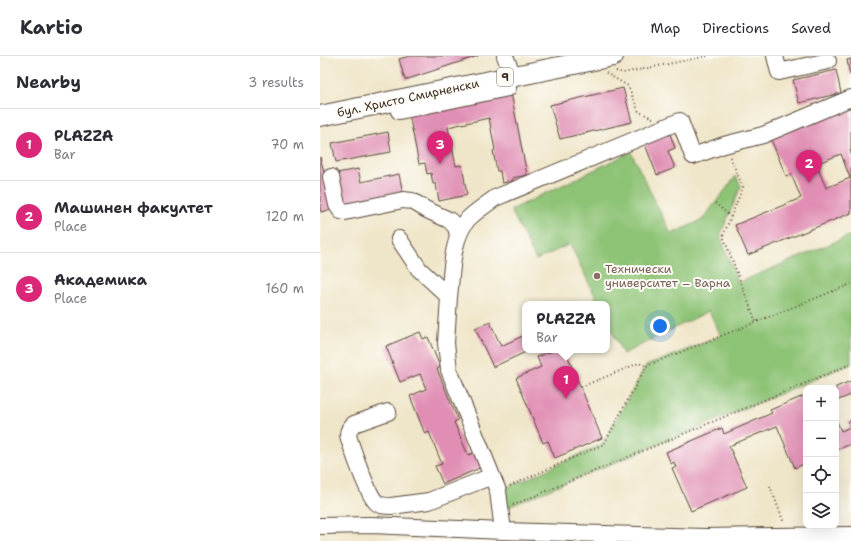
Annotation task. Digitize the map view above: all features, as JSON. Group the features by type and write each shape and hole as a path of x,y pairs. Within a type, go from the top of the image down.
{"main road":[{"name":"бул. Христо Смирненски","path":"320,116 397,99 510,82 580,60 613,56"}],"street":[{"path":"505,56 510,82"},
{"path":"775,56 779,72 828,61"},
{"path":"458,236 468,220 495,198 680,121 693,156 724,145 763,135 851,98"},
{"path":"331,177 337,205 341,211 345,212 403,200 412,201 449,220 456,227 458,236 449,297 446,343 449,370 498,492 503,531"},
{"path":"399,239 419,269 449,297"},
{"path":"388,412 354,424 348,432 349,439 370,494 376,502 385,506 391,506 429,501 492,476"},
{"path":"320,526 371,525 704,539 851,534"}],"path":[{"path":"580,60 592,65 628,86 639,112"},
{"path":"729,156 743,187 723,236 756,322"},
{"path":"715,203 731,217"},
{"path":"498,492 604,444 646,366 851,284"},
{"path":"581,388 639,363 646,366"},
{"path":"501,510 851,364"},
{"path":"770,486 785,526"}],"green space":[{"path":"631,152 671,234 702,220 736,176 741,186 720,236 738,283 851,235 851,364 501,510 498,492 603,444 646,366 721,336 709,311 623,354 610,327 610,301 598,301 570,244 536,260 511,210"}],"building":[{"path":"410,56 478,56 405,80 399,59"},
{"path":"851,59 851,75 850,75 847,60"},
{"path":"836,70 841,93 799,103 793,80"},
{"path":"623,88 632,122 560,139 550,105"},
{"path":"511,93 527,175 513,178 512,181 502,183 500,171 497,171 493,151 495,150 489,118 448,127 456,166 462,165 467,195 439,201 436,184 433,184 431,173 427,174 425,163 419,164 409,114"},
{"path":"851,104 851,213 748,255 735,225 801,198 791,174 786,176 770,137","holes":["841,154 850,178 826,188 816,164"]},
{"path":"669,131 675,148 668,151 675,168 657,175 644,142"},
{"path":"388,132 391,152 336,162 332,143"},
{"path":"320,157 334,209 321,212 320,208"},
{"path":"358,169 361,182 399,174 403,194 344,206 337,173"},
{"path":"490,322 501,346 522,336 522,353 523,353 493,367 475,328"},
{"path":"420,332 423,339 428,337 440,367 437,369 458,420 454,422 468,455 476,452 482,467 443,484 435,466 442,464 429,432 425,434 410,396 426,389 420,374 400,382 386,346"},
{"path":"547,353 566,353 602,438 555,458 548,441 543,443 516,378 541,367 537,357"},
{"path":"851,381 851,395 839,400 839,386"},
{"path":"803,396 803,464 795,468 777,426 729,446 747,487 691,511 672,468 676,467 674,462 671,464 666,452 722,428 724,434 772,413 770,410"},
{"path":"851,420 851,444 839,449 839,426 841,431 850,427 848,422"}],"place":[{"name":"Академика","path":"440,164"},
{"name":"Машинен факултет","path":"809,183"},
{"name":"Технически университет – Варна","path":"597,276"},
{"name":"PLAZZA","path":"566,399"}]}
